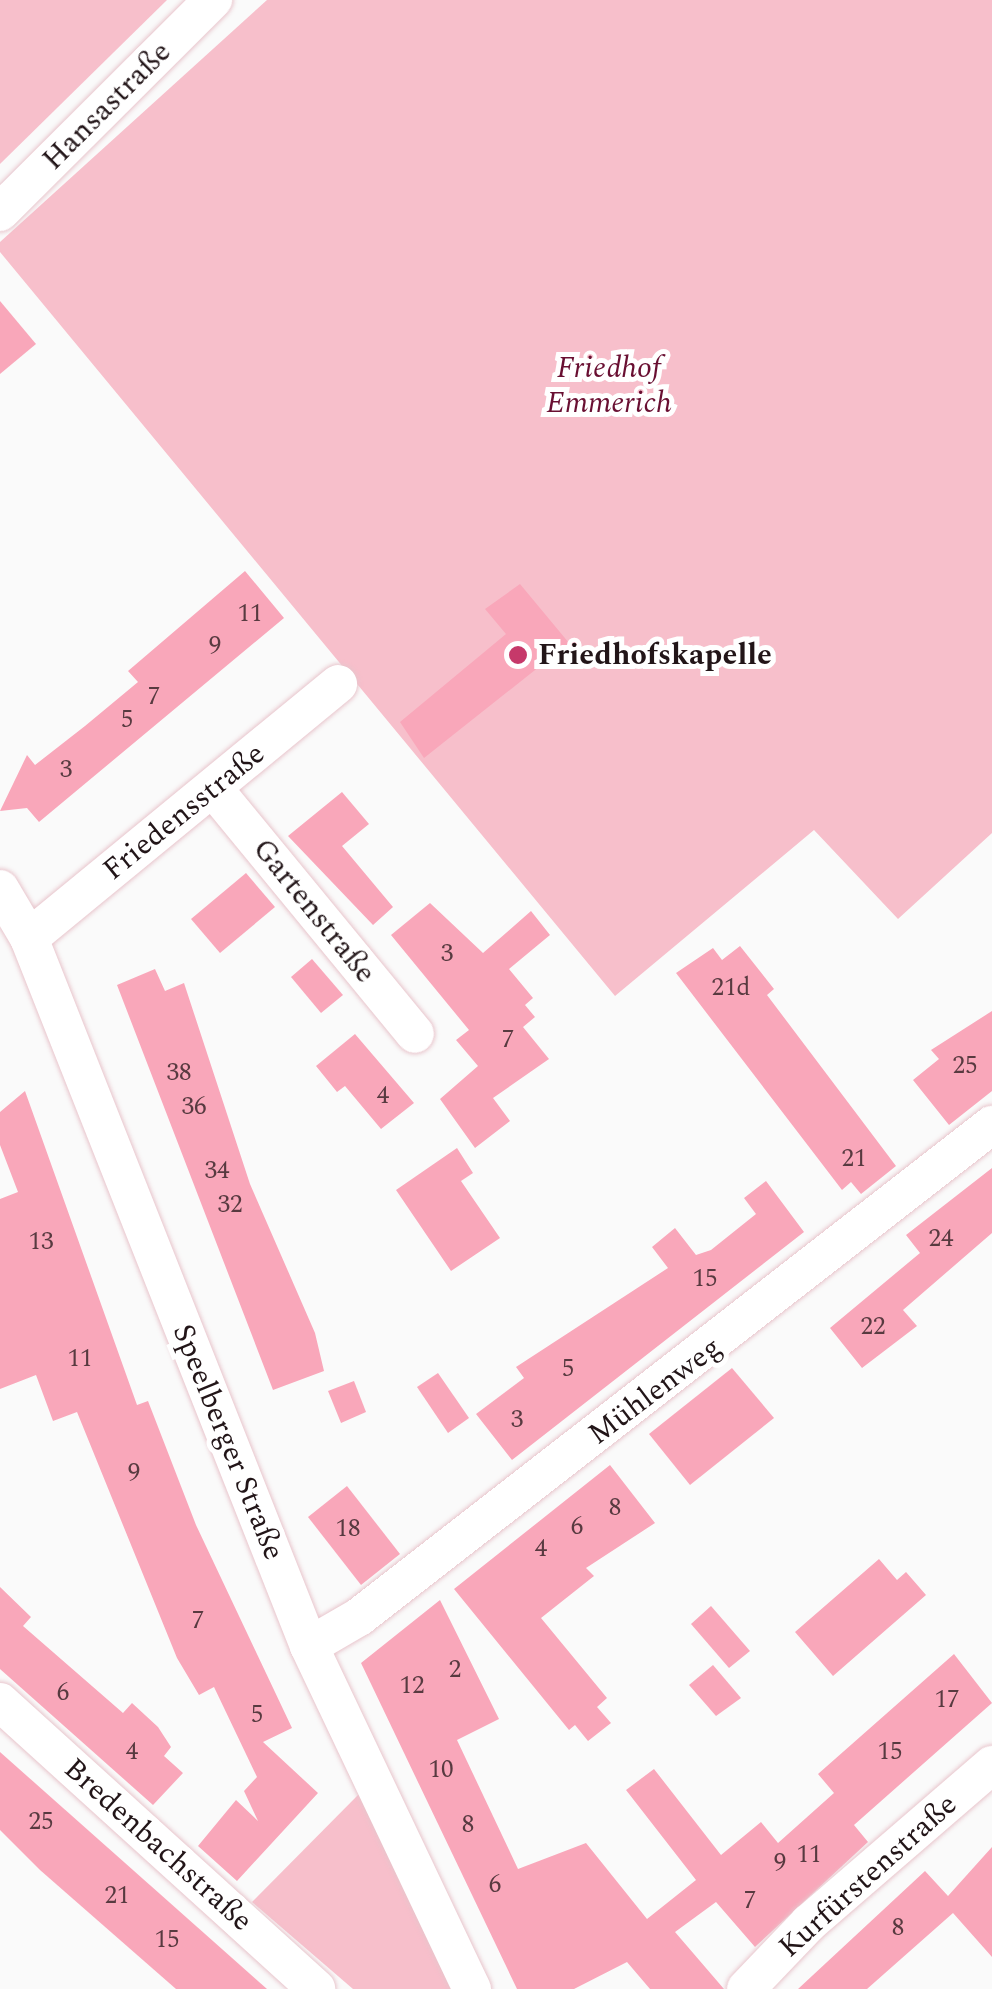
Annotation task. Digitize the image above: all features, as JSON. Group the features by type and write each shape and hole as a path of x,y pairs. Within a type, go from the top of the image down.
{"street":[{"name":"Hansastraße","path":"0,212 214,0"},
{"name":"Friedensstraße","path":"29,938 338,684"},
{"name":"Gartenstraße","path":"213,788 415,1034"},
{"name":"Speelberger Straße","path":"0,890 29,938 309,1646 472,1989"},
{"name":"Mühlenweg","path":"309,1646 468,1534 992,1125"},
{"name":"Bredenbachstraße","path":"0,1702 316,1989"},
{"name":"Kurfürstenstraße","path":"746,1989 809,1923 992,1765"}],"green space":[{"path":"0,0 167,0 0,164"},
{"name":"Friedhof Emmerich","path":"267,0 992,0 992,833 898,919 814,830 615,996 0,252 0,242"},
{"path":"359,1794 455,1989 353,1989 252,1902"}],"building":[{"path":"0,301 36,344 0,374"},
{"path":"245,571 284,618 39,822 27,808 0,811 27,755 35,765 138,682 128,671"},
{"name":"Friedhofskapelle","path":"520,584 569,643 424,758 400,722 506,634 485,609"},
{"path":"342,792 369,824 342,846 393,907 373,925 288,836"},
{"path":"246,873 275,907 220,953 191,919"},
{"path":"430,903 483,953 531,911 550,935 509,969 533,998 525,1005 535,1017 523,1027 549,1059 493,1098 510,1121 475,1148 440,1099 478,1066 456,1040 469,1030 391,935"},
{"path":"740,946 774,989 767,995 896,1166 861,1194 851,1182 842,1190 676,973 713,948 722,960"},
{"path":"312,959 343,995 321,1013 291,977"},
{"path":"155,969 165,991 184,983 250,1184 315,1333 324,1371 273,1390 117,985"},
{"path":"992,1011 992,1091 949,1125 913,1080 939,1059 931,1050"},
{"path":"355,1034 414,1103 381,1129 345,1086 337,1092 316,1066"},
{"path":"25,1091 137,1405 148,1401 196,1525 292,1728 263,1742 318,1793 237,1881 198,1846 236,1800 258,1821 244,1791 257,1777 214,1687 199,1695 177,1658 77,1412 53,1421 36,1375 0,1389 0,1199 18,1192 0,1145 0,1112"},
{"path":"457,1148 473,1173 461,1181 500,1238 451,1271 396,1190"},
{"path":"992,1168 992,1233 903,1310 917,1326 862,1368 830,1328 920,1253 906,1235"},
{"path":"766,1181 804,1232 512,1460 476,1414 524,1378 516,1367 668,1268 652,1247 675,1228 696,1255 711,1250 756,1214 744,1198"},
{"path":"732,1368 774,1418 690,1485 649,1434"},
{"path":"438,1373 469,1418 448,1433 417,1387"},
{"path":"354,1381 366,1412 341,1423 328,1391"},
{"path":"610,1465 655,1523 586,1568 594,1576 541,1618 607,1698 597,1707 611,1723 588,1741 575,1725 569,1730 454,1589"},
{"path":"347,1486 400,1554 361,1585 308,1517"},
{"path":"879,1559 897,1580 906,1572 926,1595 833,1676 795,1632"},
{"path":"0,1587 31,1617 23,1626 123,1713 132,1703 158,1727 171,1747 164,1756 183,1773 153,1805 0,1669"},
{"path":"440,1600 499,1719 457,1740 518,1869 586,1843 647,1919 696,1880 626,1790 654,1769 721,1855 761,1822 778,1843 834,1793 818,1774 954,1654 992,1703 854,1825 868,1842 755,1947 716,1902 675,1932 724,1989 650,1989 627,1962 574,1989 517,1989 361,1663"},
{"path":"711,1606 750,1651 729,1668 691,1624"},
{"path":"713,1665 741,1698 716,1716 689,1685"},
{"path":"0,1752 267,1989 176,1989 40,1870 0,1830"},
{"path":"992,1847 992,1957 953,1913 867,1989 798,1989 925,1871 948,1896"}],"place":[{"name":"Friedhofskapelle","path":"518,655"}]}
